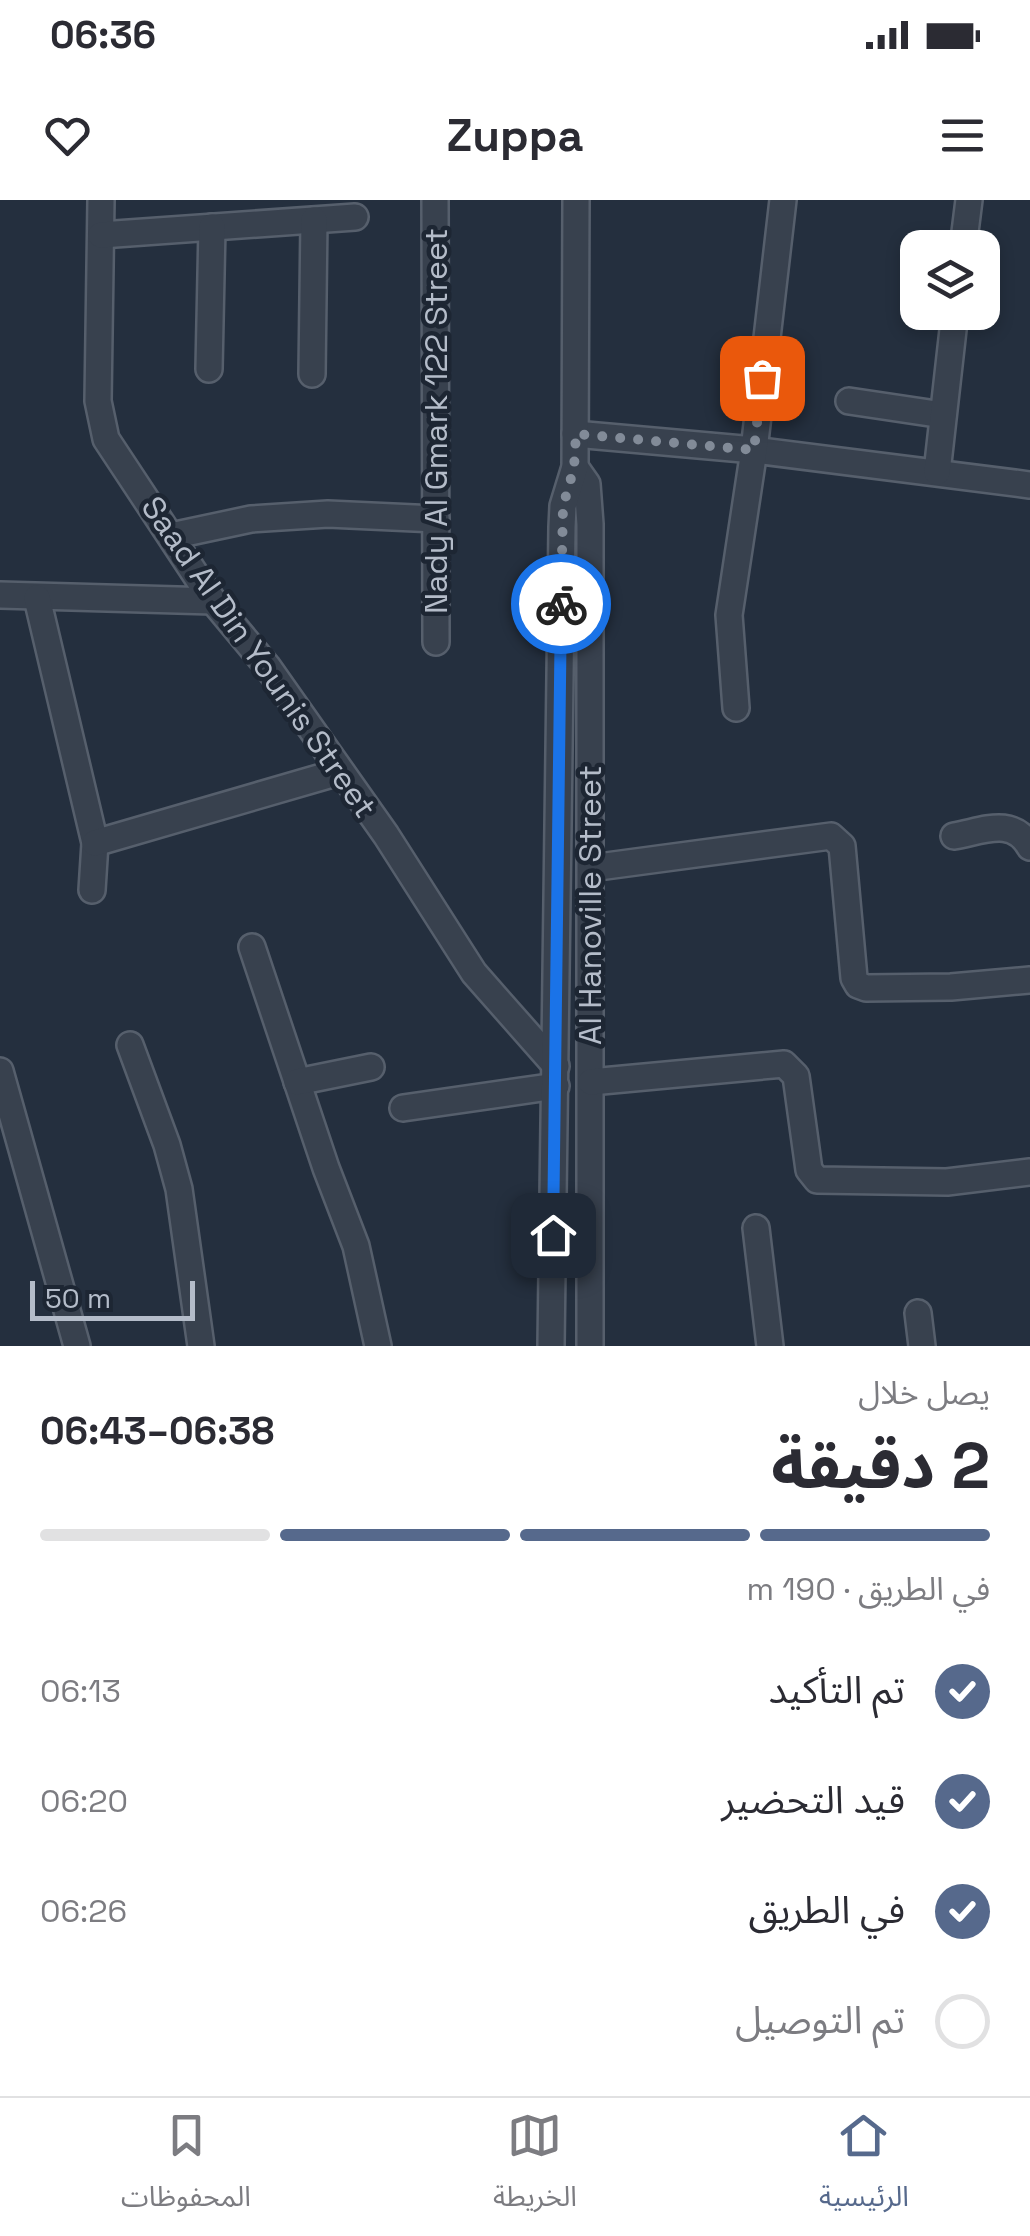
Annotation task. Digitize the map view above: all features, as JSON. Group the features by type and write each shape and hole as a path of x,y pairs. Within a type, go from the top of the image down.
{"street":[{"name":"Saad Al Din Younis Street","path":"102,200 100,420 116,456 213,601 268,666 386,835 474,973 556,1076"},
{"name":"Nady Al Gmark 122 Street","path":"435,200 436,642"},
{"name":"Al Hanoville Street","path":"551,1346 562,527 563,506 574,468 576,434 576,200"},
{"path":"736,708 729,616 754,450 782,200"},
{"path":"965,230 969,200"},
{"path":"101,235 355,216"},
{"path":"312,374 314,220"},
{"path":"209,369 212,227"},
{"path":"937,472 954,330"},
{"path":"849,401 944,415"},
{"path":"576,434 754,450 1030,485"},
{"name":"Al Hanoville Street","path":"574,468 587,484 590,502 590,1346"},
{"path":"171,536 251,519 328,514 436,519"},
{"path":"0,595 213,601"},
{"path":"37,598 96,843 92,890"},
{"path":"96,843 340,772"},
{"path":"954,836 1012,828 1022,833 1030,847"},
{"path":"590,868 831,836 842,846 854,978 858,985 952,987 1030,980"},
{"path":"252,947 356,1246 378,1346"},
{"path":"130,1045 168,1145 201,1346"},
{"path":"591,1082 784,1064 796,1076 809,1170 817,1180 946,1182 1030,1172"},
{"path":"298,1082 372,1067"},
{"path":"0,1070 78,1346"},
{"path":"404,1108 556,1076"},
{"path":"756,1228 770,1346"},
{"path":"918,1313 922,1346"}],"way so far":[{"path":"561,604 563,506 574,468 576,434 754,450 762,378"}],"route":[{"path":"553,1235 561,604"}]}
